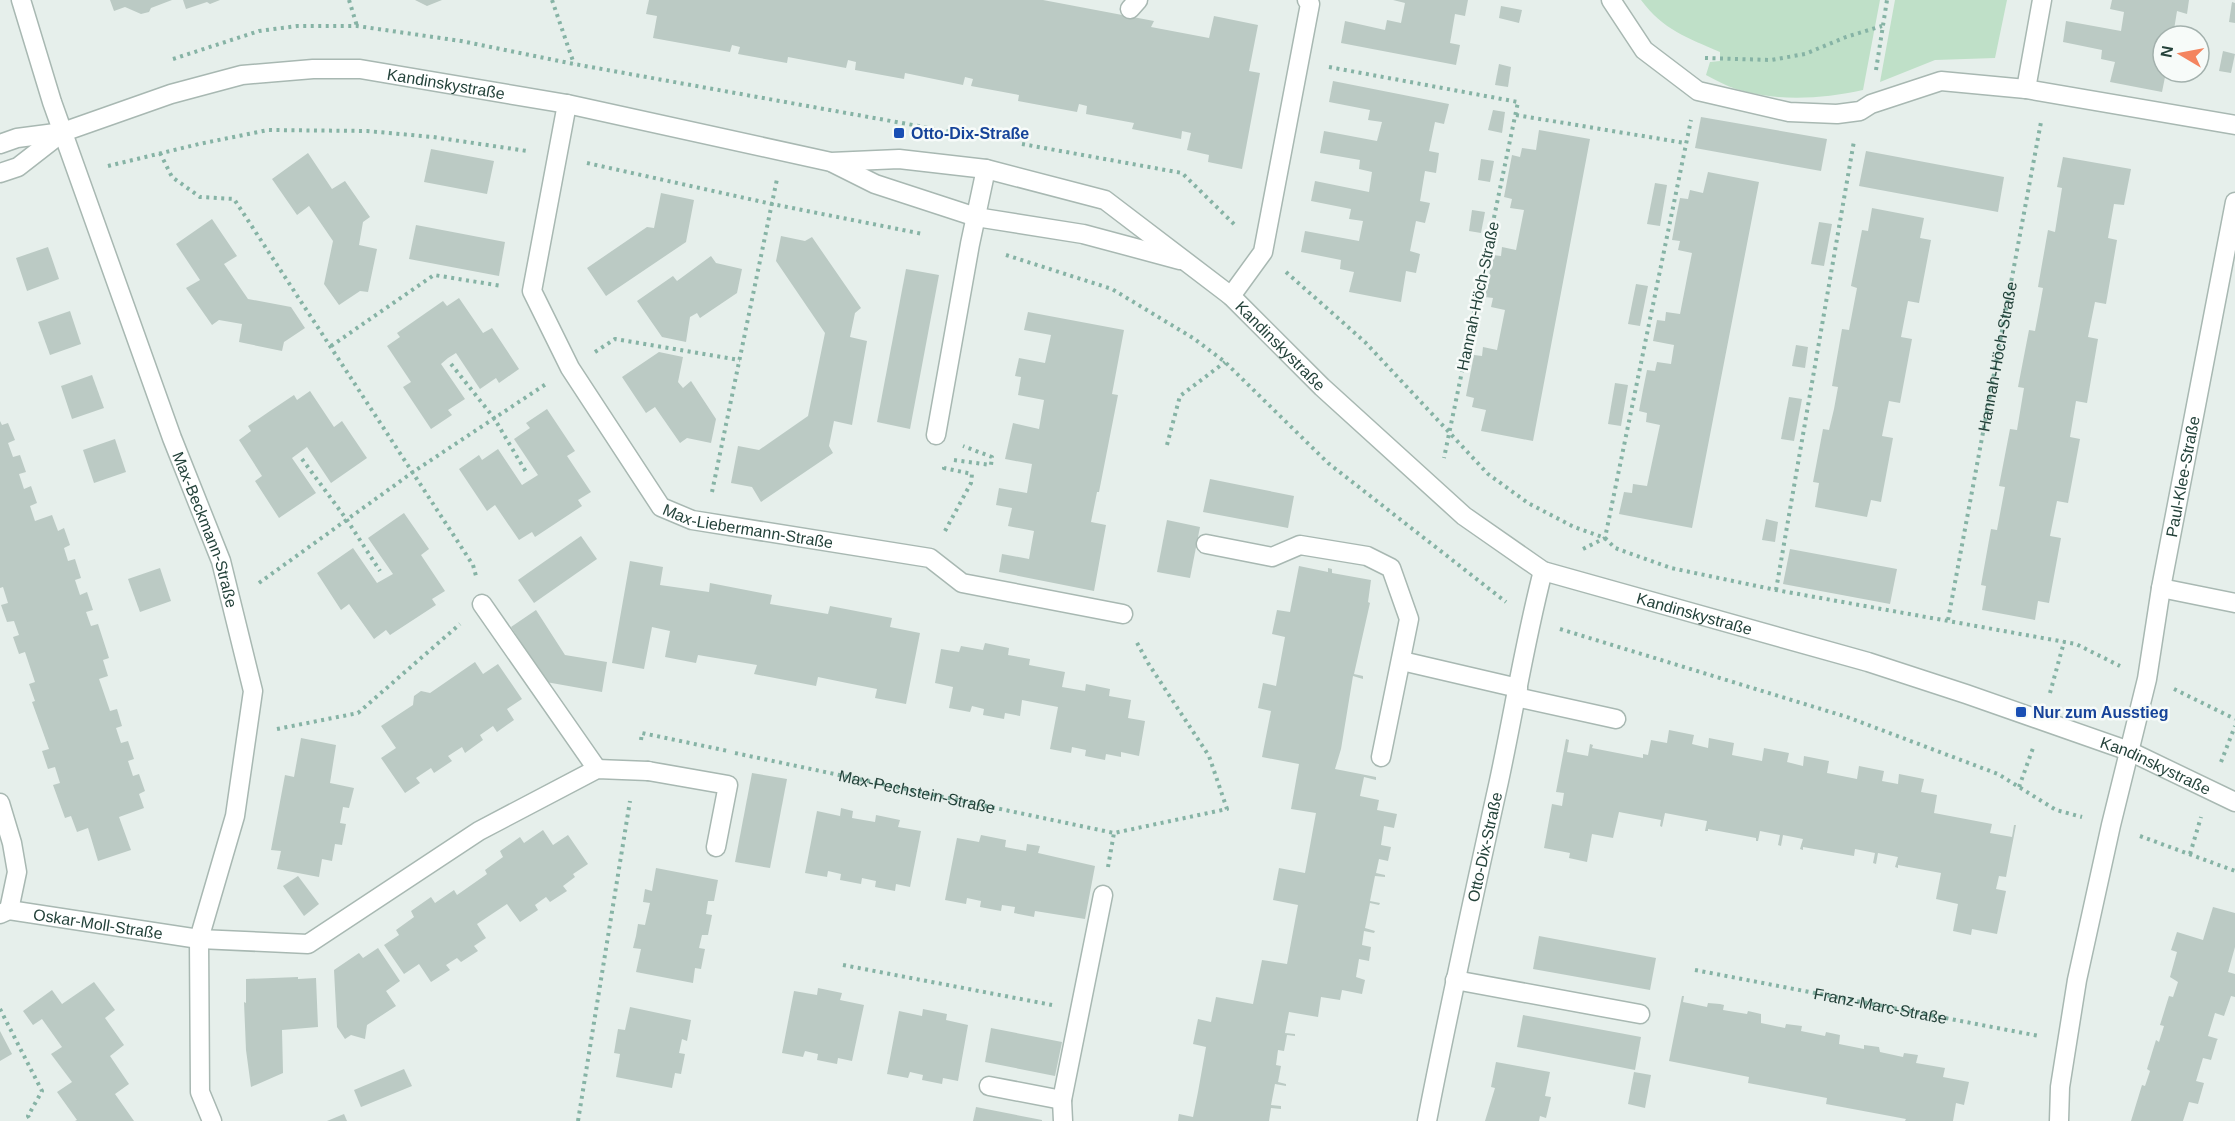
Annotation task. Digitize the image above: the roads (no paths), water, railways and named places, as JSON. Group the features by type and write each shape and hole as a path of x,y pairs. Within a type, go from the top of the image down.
{"street":[{"name":"Max-Beckmann-Straße","path":"21,0 52,102 172,438 220,561 253,691 235,816 199,939 200,1092 212,1121"},
{"name":"Kandinskystraße","path":"1232,296 1263,252 1310,4 1307,0"},
{"path":"1611,0 1644,50 1698,91 1790,112 1837,114 1865,108 1941,81 2046,92 2235,125"},
{"path":"2025,89 2042,0"},
{"name":"Kandinskystraße","path":"0,144 17,138 63,132 171,94 242,75 313,69 360,69 567,104 831,162 900,159 986,169 1105,200 1232,296 1322,387 1464,516 1543,571 1868,662 2021,712 2129,751 2235,802"},
{"name":"Max-Liebermann-Straße","path":"567,104 532,291 570,368 661,507 692,520 930,558 962,583 1123,614"},
{"name":"Kandinskystraße","path":"0,173 18,167 63,132"},
{"name":"Kandinskystraße","path":"831,162 875,184 976,217 1083,234 1189,262"},
{"path":"936,435 970,244 986,169"},
{"name":"Paul-Klee-Straße","path":"2129,751 2146,679 2161,588 2235,202"},
{"path":"1206,544 1272,557 1300,545 1367,556 1391,568 1409,619 1382,757"},
{"name":"Otto-Dix-Straße","path":"1427,1121 1530,621 1543,571"},
{"path":"2161,588 2235,603"},
{"path":"482,604 597,769"},
{"path":"1402,661 1616,719"},
{"path":"2059,1121 2060,1087 2077,980 2110,825 2129,751"},
{"path":"199,939 308,944 479,831 597,769 641,770 728,785 717,847"},
{"path":"0,804 12,843 17,872 4,912"},
{"path":"1063,1121 1062,1100 1102,895"},
{"name":"Oskar-Moll-Straße","path":"4,912 199,939"},
{"path":"1455,980 1640,1014"},
{"path":"989,1086 1062,1100"}],"place":[{"name":"Otto-Dix-Straße","path":"899,133"},
{"name":"Nur zum Ausstieg","path":"2021,712"}]}
